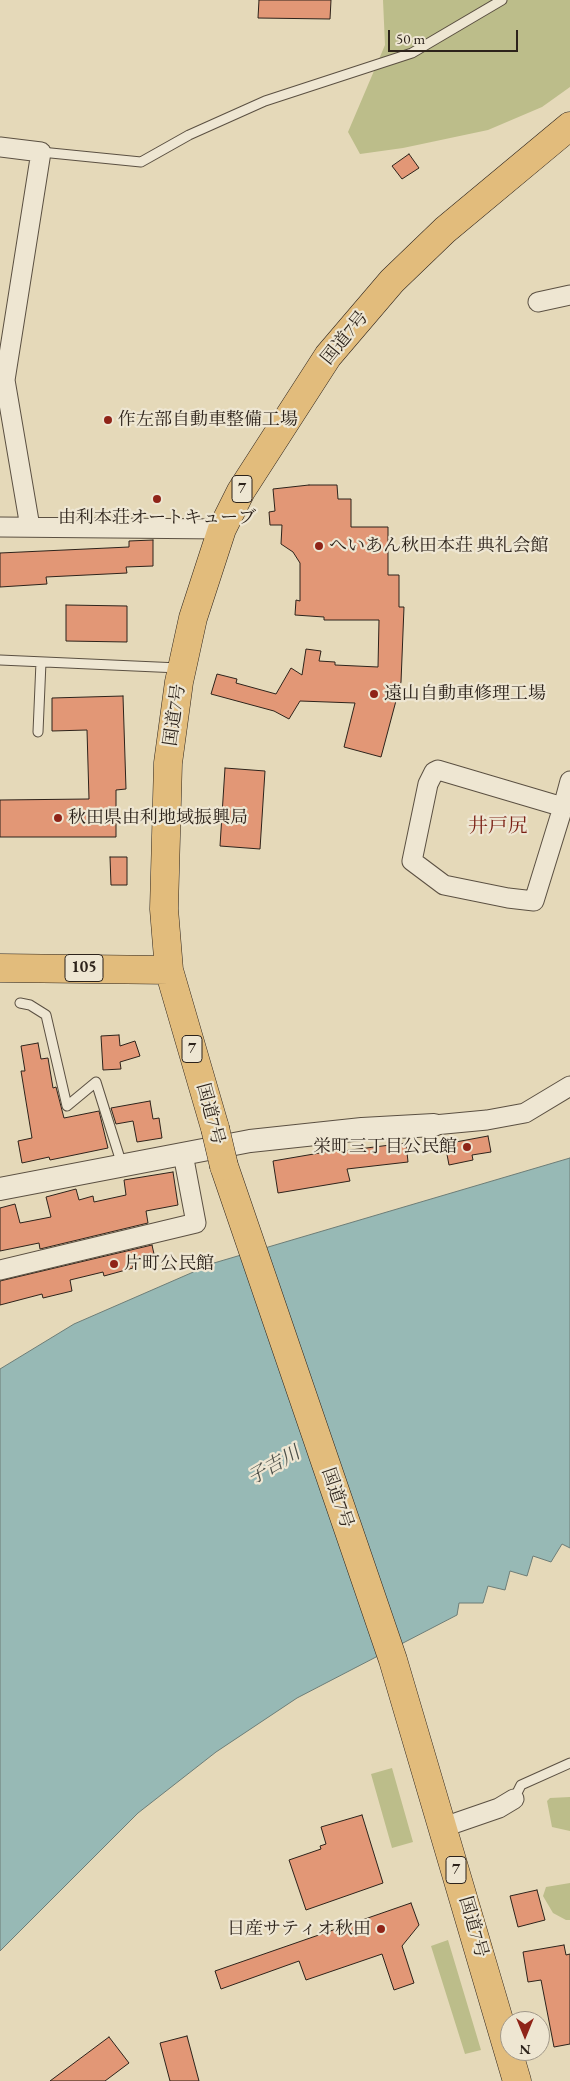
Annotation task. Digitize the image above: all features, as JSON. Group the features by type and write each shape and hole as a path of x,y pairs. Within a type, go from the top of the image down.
{"highway":[{"name":"国道7号","path":"517,2081 444,1827 393,1660 224,1166 169,970 164,909 168,763 182,668 193,618 222,529 241,491 328,356 373,304 445,230 570,126"},
{"name":"105","path":"0,968 169,970"}],"street":[{"path":"0,147 41,152 5,380 30,526"},
{"path":"538,302 570,295"},
{"path":"0,527 222,529"},
{"path":"563,807 438,770 434,772 428,784 412,861 444,886 534,901 563,807 570,781"},
{"path":"0,1189 259,1140 362,1129 487,1120 526,1113 570,1086"},
{"path":"0,1270 196,1223 183,1154"},
{"path":"444,1827 499,1808 514,1799"}],"lane":[{"path":"41,152 141,162 189,135 265,101 412,53 502,0"},
{"path":"0,660 182,668"},
{"path":"38,732 41,662"},
{"path":"20,1002 30,1005 46,1015 67,1106 96,1082 122,1165"},
{"path":"514,1799 522,1785 570,1763"}],"green space":[{"path":"383,0 570,0 570,87 542,107 488,130 403,148 360,154 348,132 385,45"},
{"path":"392,1768 413,1842 392,1848 371,1774"},
{"path":"570,1797 570,1831 552,1827 547,1801 550,1798"},
{"path":"570,1883 570,1920 566,1920 553,1913 543,1896 546,1887"},
{"path":"448,1940 481,2050 465,2054 431,1946"}],"water":[{"name":"子吉川","path":"570,1158 570,1548 562,1544 551,1562 533,1556 527,1576 510,1571 505,1590 488,1586 483,1603 459,1603 457,1615 297,1698 216,1752 138,1813 0,1951 0,1369 74,1324 214,1263"}],"building":[{"path":"259,0 331,0 330,19 258,18"},
{"path":"409,154 419,168 402,179 392,166"},
{"path":"309,485 337,485 338,499 351,499 351,527 388,527 388,575 399,575 399,607 404,607 401,682 381,757 344,747 355,703 300,701 289,719 274,711 211,694 217,674 237,679 236,683 276,694 291,668 302,675 306,649 321,651 319,661 335,662 335,665 378,667 379,620 324,620 324,617 295,615 296,600 300,601 300,563 293,552 281,544 282,525 270,525 269,512 275,511 273,489"},
{"path":"153,540 153,566 126,567 127,573 46,577 47,584 0,587 0,553 129,547 129,541"},
{"path":"66,605 127,606 127,642 66,641"},
{"path":"123,696 126,789 116,790 116,837 0,837 0,800 89,799 87,730 52,731 52,698"},
{"path":"225,768 265,771 260,849 220,846"},
{"path":"110,857 127,857 127,885 111,885"},
{"path":"119,1035 120,1046 135,1041 140,1056 120,1062 121,1069 103,1070 101,1036"},
{"path":"38,1043 41,1059 48,1058 53,1088 56,1087 64,1118 99,1111 108,1148 50,1160 49,1157 22,1163 18,1141 32,1138 21,1071 25,1071 21,1046"},
{"path":"150,1101 153,1119 159,1118 162,1138 137,1142 133,1121 116,1124 111,1108"},
{"name":"栄町三丁目公民館","path":"488,1136 491,1152 472,1155 473,1160 449,1165 445,1144"},
{"path":"406,1143 408,1162 347,1169 350,1181 278,1193 273,1161 343,1149 343,1151"},
{"path":"173,1172 178,1205 146,1211 148,1223 40,1249 39,1243 0,1251 0,1208 15,1204 20,1223 51,1217 46,1197 76,1189 79,1200 93,1196 94,1202 126,1195 124,1180"},
{"path":"152,1245 154,1254 130,1259 133,1268 104,1276 103,1272 70,1280 72,1291 43,1298 42,1294 0,1305 0,1281"},
{"path":"362,1815 383,1883 306,1910 289,1860 321,1849 320,1846 326,1844 321,1827"},
{"path":"537,1890 545,1920 518,1927 510,1896"},
{"path":"411,1903 419,1925 402,1946 414,1983 394,1990 382,1954 306,1980 299,1961 221,1989 215,1971"},
{"path":"564,1945 566,1955 570,1954 570,2044 554,2047 550,2026 550,2011 547,2011 541,1980 528,1982 523,1952"},
{"path":"187,2036 199,2081 170,2081 160,2043"},
{"path":"109,2037 129,2063 105,2081 50,2081"}],"place":[{"name":"作左部自動車整備工場","path":"108,420"},
{"name":"由利本荘オートキューブ","path":"157,499"},
{"name":"へいあん秋田本荘 典礼会館","path":"319,546"},
{"name":"遠山自動車修理工場","path":"374,694"},
{"name":"秋田県由利地域振興局","path":"58,818"},
{"name":"栄町三丁目公民館","path":"467,1147"},
{"name":"片町公民館","path":"114,1264"},
{"name":"日産サティオ秋田","path":"381,1929"}],"district":[{"name":"井戸尻","path":"498,827"}]}
